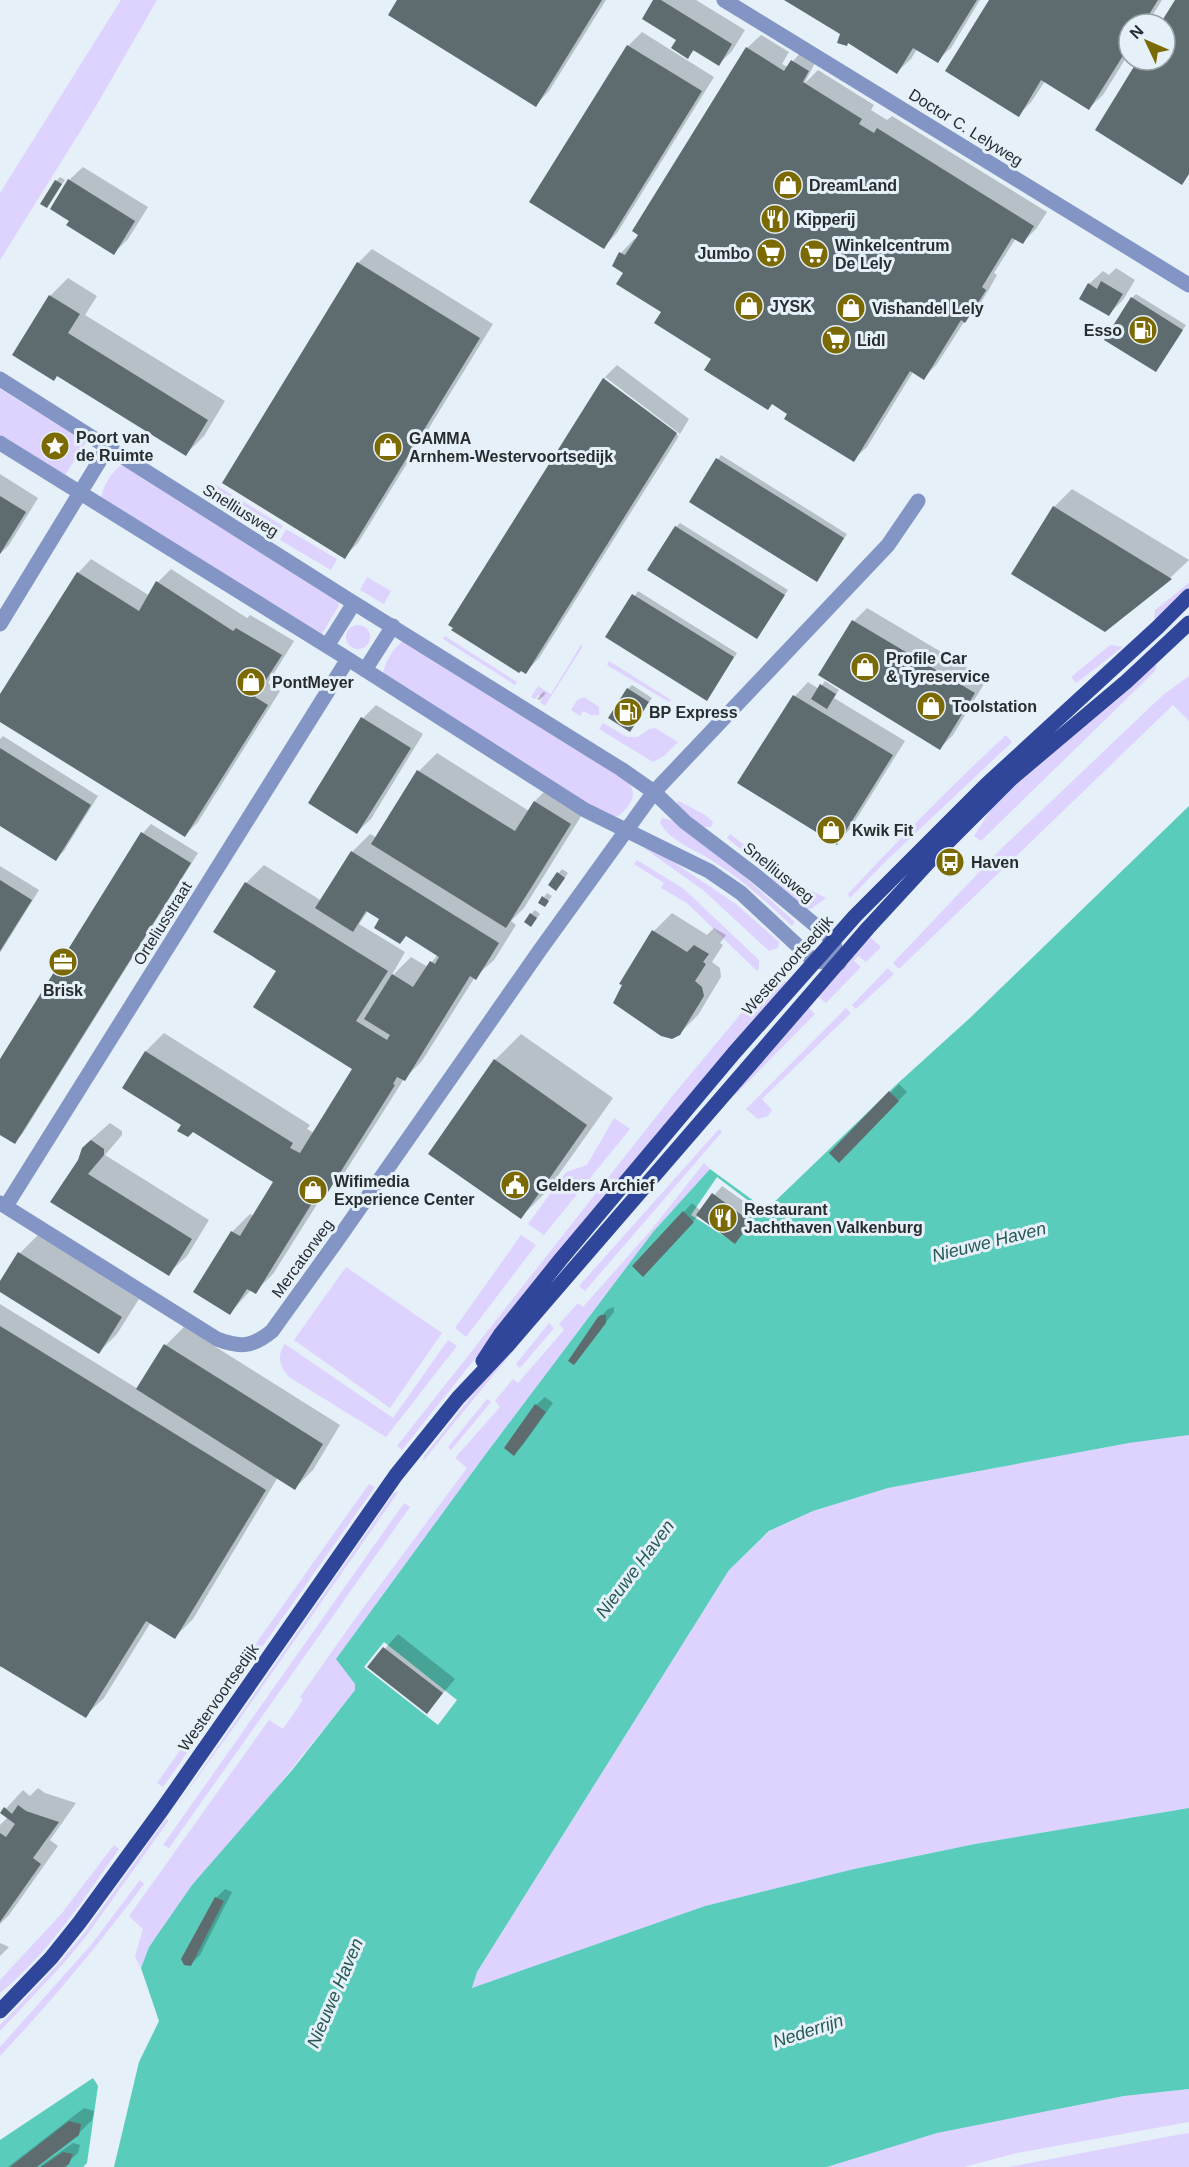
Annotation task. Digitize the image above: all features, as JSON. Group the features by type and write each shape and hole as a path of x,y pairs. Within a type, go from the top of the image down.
{"main road":[{"name":"Westervoortsedijk","path":"458,1398 500,1335 561,1259 734,1053 833,940 986,785 1189,596"},
{"name":"Westervoortsedijk","path":"0,2011 51,1958 79,1923 161,1811 396,1475 458,1398 507,1346 938,852 1012,778 1188,626"}],"street":[{"name":"Doctor C. Lelyweg","path":"724,0 1189,285"},
{"name":"Snelliusweg","path":"0,379 621,769 654,792 685,822 755,875 833,940"},
{"path":"0,443 348,659 585,810 709,871 741,893 814,961 839,963 833,940"},
{"path":"0,624 108,447"},
{"path":"626,831 654,792 888,546 918,501"},
{"path":"327,646 354,603"},
{"path":"1173,612 1188,626"},
{"path":"365,670 393,626"},
{"name":"Orteliusstraat","path":"3,1204 348,659"},
{"name":"Mercatorweg","path":"3,1204 217,1339 241,1345 252,1344 263,1338 272,1331 336,1242 442,1088 626,831"}],"shaded area":[{"path":"121,0 157,0 96,106 0,260 0,193"},
{"path":"0,389 86,442 65,475 0,436"},
{"path":"120,466 127,467 337,599 339,605 322,634 101,499 107,481"},
{"path":"211,482 283,526 276,537 205,492"},
{"path":"286,529 337,559 331,570 280,540"},
{"path":"367,577 391,591 384,604 360,590"},
{"path":"1189,583 1189,590 1156,620 1154,619 1155,610"},
{"path":"358,625 363,626 369,632 369,642 363,648 358,649 353,648 347,642 346,637 347,632 353,626"},
{"path":"445,636 517,682 515,685 443,639"},
{"path":"404,641 626,779 633,794 627,808 618,816 607,816 383,676 390,656"},
{"path":"581,645 583,646 545,706 540,702 543,698 538,695 535,699 531,697 538,686 551,694"},
{"path":"1110,645 1123,647 1076,683 1071,677"},
{"path":"609,661 671,700 669,702 607,665"},
{"path":"1157,665 1155,671 981,841 974,836 994,804 1008,789 1151,666"},
{"path":"1189,676 1189,721 1173,705 899,969 893,963 1001,849 1163,695"},
{"path":"584,697 599,707 599,715 591,715 583,711 580,716 571,710 577,700"},
{"path":"603,723 627,737 638,737 649,729 655,728 678,742 664,756 653,762 599,729"},
{"path":"1006,735 1012,742 850,898 848,894 886,853"},
{"path":"679,801 705,815 713,822 711,827 698,827 678,806"},
{"path":"662,818 674,821 728,862 795,922 792,926 736,877 670,835 660,822"},
{"path":"730,834 792,881 826,898 811,909 806,909 771,883 770,873 727,838"},
{"path":"644,848 657,851 736,904 779,942 778,948 769,951 703,890"},
{"path":"637,860 684,889 759,960 757,971 687,903 661,888 664,883 634,864"},
{"path":"869,936 881,947 866,962 858,956 854,961 861,967 826,1003 817,996"},
{"path":"888,968 894,974 856,1009 852,1005"},
{"path":"774,974 786,982 783,988 552,1262 402,1450 397,1446 674,1094"},
{"path":"808,1007 815,1014 735,1095 733,1094"},
{"path":"846,1008 851,1013 762,1099 772,1110 768,1116 758,1119 746,1109"},
{"path":"614,1118 630,1129 544,1235 528,1224 566,1172 587,1165"},
{"path":"710,1122 550,1306 423,1461 424,1456 501,1359"},
{"path":"719,1129 722,1132 585,1291 579,1286"},
{"path":"704,1163 710,1169 653,1232 485,1455 337,1658 355,1684 355,1690 149,1946 141,1968 135,1957 143,1929 129,1916 269,1720 283,1729 303,1700 300,1697 352,1623 467,1468 455,1458 500,1407 495,1401 513,1379 518,1383 564,1330 559,1324 578,1303 583,1307 652,1229"},
{"path":"521,1235 536,1245 466,1337 455,1328"},
{"path":"346,1267 442,1333 390,1408 294,1340"},
{"path":"549,1323 554,1328 520,1368 516,1364"},
{"path":"448,1340 457,1346 386,1437 289,1377 280,1361 285,1344 393,1418"},
{"path":"487,1399 491,1402 451,1450 448,1447"},
{"path":"1189,1435 1189,1808 975,1844 854,1869 705,1906 472,1989 477,1972 729,1570 770,1531 813,1511 888,1488 1129,1443"},
{"path":"369,1484 375,1487 163,1787 157,1783"},
{"path":"399,1491 234,1727 171,1814 394,1493"},
{"path":"404,1503 410,1507 169,1848 163,1845"},
{"path":"166,1819 169,1820 87,1935 0,2031 0,2025 60,1962 84,1933"},
{"path":"114,1845 119,1849 64,1925 34,1961 0,1993 0,1980 62,1913"},
{"path":"140,1880 144,1884 110,1928 57,1993 0,2056 0,2047 91,1945"},
{"path":"1189,2089 1189,2122 1017,2153 963,2167 827,2167 937,2133 1124,2096"},
{"path":"1189,2133 1189,2167 1009,2167 1166,2137"}],"water":[{"path":"1189,806 1189,1435 1129,1443 888,1488 813,1511 769,1531 729,1570 477,1972 472,1988 705,1906 854,1869 975,1844 1189,1808 1189,2089 1124,2096 937,2133 827,2167 114,2167 139,2062 159,2021 141,1968 149,1947 192,1885 293,1769 355,1690 355,1684 336,1659 485,1455 653,1232 710,1169 765,1211 896,1085 971,1017"},
{"path":"93,2078 98,2086 87,2163 83,2167 0,2167 0,2140"}],"pier":[{"path":"717,1177 758,1208 730,1240 691,1215"},
{"path":"384,1642 457,1700 438,1725 364,1667"}],"building":[{"path":"397,0 602,0 536,107 388,15"},
{"path":"653,0 661,0 732,44 719,66 693,50 688,59 671,48 676,40 642,19"},
{"path":"784,0 977,0 938,63 913,48 897,74 848,43 847,46 837,43 840,34"},
{"path":"989,0 1158,0 1150,12 1117,12 1117,65 1089,110 1041,80 1019,117 945,71"},
{"path":"1175,0 1189,0 1189,174 1182,185 1095,130 1131,72 1177,72 1177,12 1168,12"},
{"path":"627,45 702,91 604,249 529,202"},
{"name":"Winkelcentrum De Lely","path":"746,47 784,71 791,60 809,71 796,94 803,82 862,119 859,124 874,133 877,128 1034,226 1023,244 1012,238 982,287 986,290 985,292 965,323 961,320 924,380 910,371 854,462 784,419 787,414 772,404 768,410 704,370 711,359 654,323 661,312 616,284 623,273 612,266 619,252 625,255 638,235 632,231"},
{"path":"68,179 135,221 114,255 66,225 69,221 50,209"},
{"path":"55,180 62,184 47,208 40,204"},
{"path":"357,262 480,338 345,559 222,483"},
{"path":"1101,281 1123,294 1109,316 1079,299 1088,283 1097,289"},
{"path":"49,295 80,314 68,333 208,420 186,456 57,376 54,381 12,355"},
{"path":"1131,297 1183,330 1156,372 1104,340"},
{"path":"603,378 677,433 526,674 521,671 519,673 451,630 453,628 448,625"},
{"path":"716,458 844,538 817,582 689,502"},
{"path":"0,496 26,512 0,554"},
{"path":"1053,506 1172,579 1105,632 1011,574"},
{"path":"675,526 785,595 757,639 647,570"},
{"path":"77,572 139,611 156,581 233,631 236,628 282,655 255,697 268,705 185,837 0,722 0,694"},
{"path":"632,594 734,657 707,701 605,637"},
{"path":"852,620 975,693 940,750 818,675"},
{"path":"820,684 836,694 827,709 811,699"},
{"path":"627,688 649,702 630,732 608,718"},
{"path":"793,695 893,755 837,845 737,783"},
{"path":"361,717 411,748 357,834 308,803"},
{"path":"0,748 91,805 56,861 0,826"},
{"path":"417,770 515,831 534,801 571,824 506,928 371,844"},
{"path":"141,832 191,863 15,1144 0,1135 0,1059"},
{"path":"351,851 499,943 476,980 470,976 405,1081 397,1077 393,1084 395,1085 328,1192 320,1187 315,1194 317,1195 256,1294 247,1289 230,1315 193,1292 231,1231 240,1236 273,1182 193,1132 188,1137 177,1131 181,1125 122,1088 145,1051 293,1143 290,1148 300,1153 352,1069 253,1007 276,971 213,932 245,882 388,971 356,1021 387,1040 390,1035 364,1019 392,974 413,987 430,961 435,964 439,957 406,936 400,944 374,928 379,919 366,911 353,932 315,908"},
{"path":"557,872 565,878 556,891 548,885"},
{"path":"0,880 32,900 0,951"},
{"path":"542,896 549,901 545,907 538,903"},
{"path":"530,913 537,918 531,927 524,922"},
{"path":"652,930 687,952 694,945 709,954 703,962 706,964 695,981 702,987 704,996 680,1035 672,1039 661,1036 613,1003 622,985 619,984"},
{"path":"494,1059 587,1125 521,1219 428,1154"},
{"path":"889,1091 899,1101 839,1163 829,1153"},
{"path":"91,1140 104,1149 104,1155 88,1174 192,1239 169,1276 50,1202 78,1160 82,1148"},
{"name":"Restaurant Jachthaven Valkenburg","path":"712,1193 751,1222 735,1244 696,1215"},
{"path":"683,1211 694,1222 643,1277 632,1266"},
{"path":"18,1252 122,1317 99,1354 0,1292 0,1281"},
{"path":"601,1315 606,1315 606,1323 574,1365 568,1361"},
{"path":"0,1326 266,1490 175,1639 146,1621 86,1718 0,1666"},
{"path":"164,1344 323,1444 295,1490 136,1389"},
{"path":"535,1404 546,1412 514,1456 504,1448"},
{"path":"383,1647 443,1693 427,1714 367,1667"},
{"path":"18,1805 26,1811 59,1822 33,1858 41,1864 0,1922 0,1833 6,1837 15,1824 0,1813 4,1807 12,1814"},
{"path":"215,1897 224,1901 191,1966 184,1965 181,1959"},
{"path":"69,2121 81,2124 79,2135 37,2167 10,2167"},
{"path":"63,2152 73,2154 69,2164 65,2167 41,2167"}],"place":[{"name":"DreamLand","path":"788,185"},
{"name":"Kipperij","path":"775,219"},
{"name":"Jumbo","path":"771,253"},
{"name":"Winkelcentrum De Lely","path":"814,254"},
{"name":"JYSK","path":"749,306"},
{"name":"Vishandel Lely","path":"851,308"},
{"name":"Esso","path":"1143,330"},
{"name":"Lidl","path":"836,340"},
{"name":"Poort van de Ruimte","path":"55,446"},
{"name":"GAMMA Arnhem-Westervoortsedijk","path":"388,447"},
{"name":"Profile Car & Tyreservice","path":"865,667"},
{"name":"PontMeyer","path":"251,682"},
{"name":"Toolstation","path":"931,706"},
{"name":"BP Express","path":"628,712"},
{"name":"Kwik Fit","path":"831,830"},
{"name":"Haven","path":"950,862"},
{"name":"Brisk","path":"63,962"},
{"name":"Gelders Archief","path":"515,1185"},
{"name":"Wifimedia Experience Center","path":"313,1190"},
{"name":"Restaurant Jachthaven Valkenburg","path":"723,1218"}],"water label":[{"name":"Nieuwe Haven","path":"989,1242"},
{"name":"Nieuwe Haven","path":"635,1569"},
{"name":"Nieuwe Haven","path":"335,1993"},
{"name":"Nederrijn","path":"808,2031"}]}
